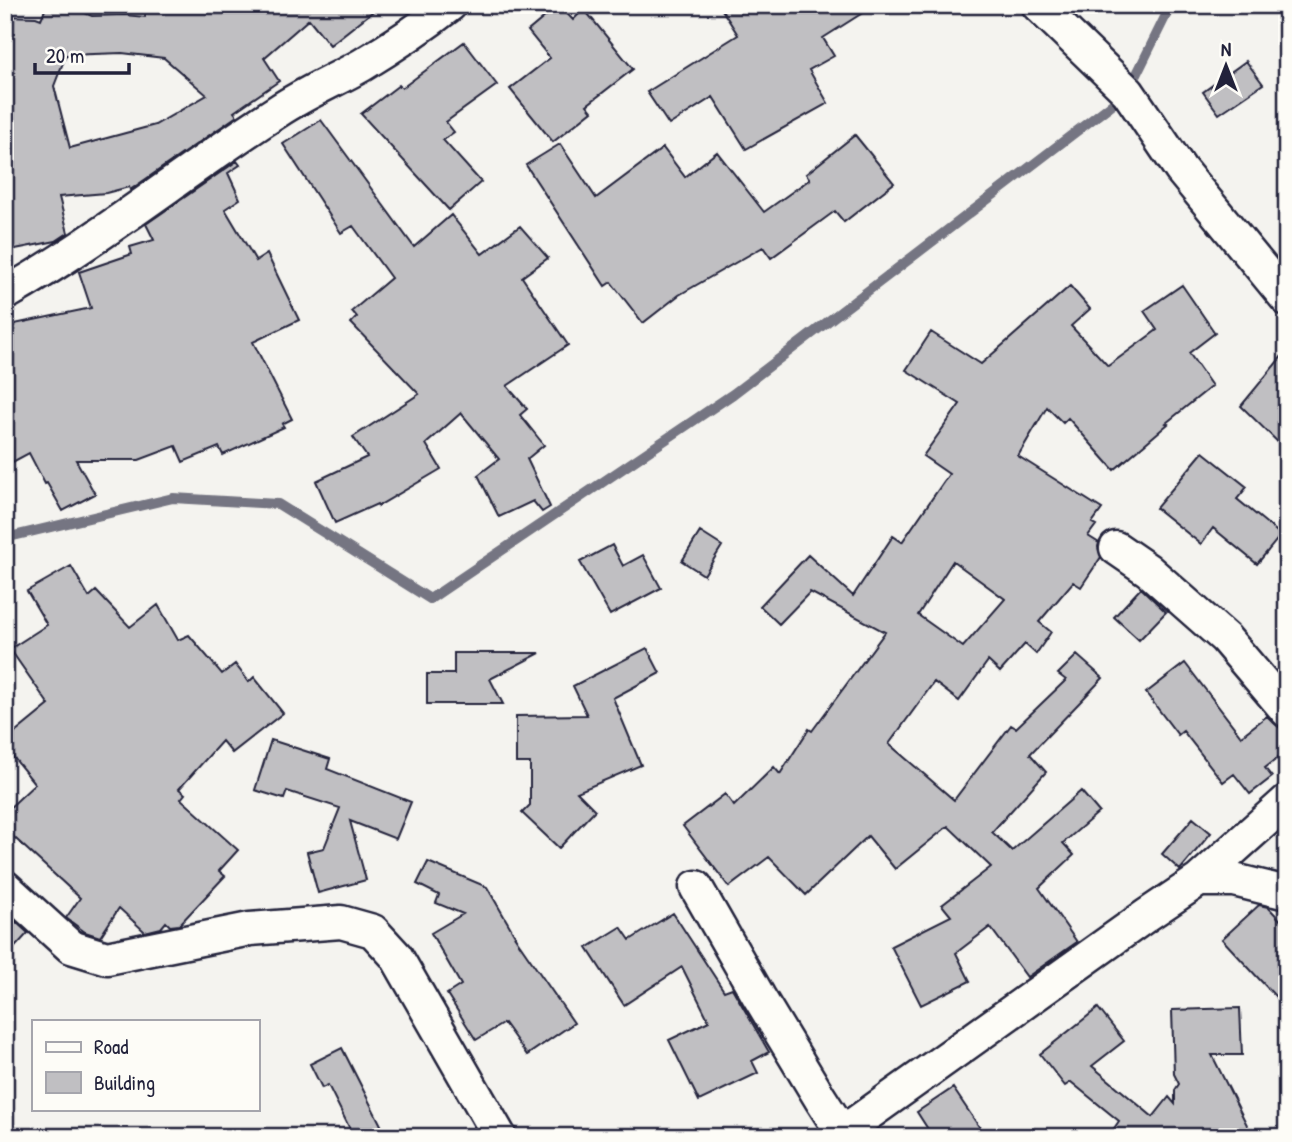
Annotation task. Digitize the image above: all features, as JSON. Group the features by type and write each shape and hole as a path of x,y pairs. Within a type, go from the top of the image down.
{"street":[{"path":"5,294 42,273 281,109 362,65 450,5"},
{"path":"1038,5 1128,92 1181,170 1287,299"},
{"path":"1116,548 1148,570 1225,638 1287,711"},
{"path":"696,887 841,1136 1199,880 1287,801"},
{"path":"1199,880 1234,880 1287,893"},
{"path":"5,887 71,947 107,958 250,929 341,922 373,931 396,956 500,1137"}],"building":[{"path":"47,5 66,5 92,16 145,17 146,5 381,5 330,45 309,19 264,58 279,81 234,112 237,116 130,190 129,187 106,193 59,197 68,233 56,241 5,251 5,16 41,19","holes":["122,53 164,58 207,95 155,125 70,148 54,86 66,55"]},
{"path":"559,5 573,20 584,9 633,69 587,105 592,111 553,142 510,89 550,58 528,31"},
{"path":"719,5 875,5 823,38 834,56 809,70 828,103 746,149 713,97 669,125 647,92 738,35"},
{"path":"464,42 497,85 446,122 454,132 443,140 481,182 449,210 361,114 399,85 402,88"},
{"path":"1246,61 1263,84 1219,114 1203,92"},
{"path":"321,120 414,247 451,215 482,254 520,226 548,258 522,277 568,345 507,386 527,409 520,415 544,445 527,459 550,507 542,512 533,501 499,517 478,475 499,459 461,413 426,444 441,469 378,506 377,504 335,523 316,481 367,457 353,437 419,394 351,323 357,317 352,311 391,278 353,226 341,233 283,144"},
{"path":"855,135 894,183 844,222 835,211 771,258 763,247 679,295 643,323 611,282 605,286 526,165 560,144 596,198 663,148 685,177 717,152 764,212 810,179 806,174"},
{"path":"237,161 240,165 228,173 240,199 225,209 256,261 267,254 299,320 253,342 292,419 282,424 284,427 223,455 219,447 183,462 176,446 139,460 76,460 95,494 63,511 29,453 5,466 5,326 91,308 79,272 132,254 130,247 154,240 146,224"},
{"path":"1182,285 1215,333 1189,353 1212,386 1114,470 1068,418 1063,423 1047,407 1018,456 1102,509 1092,523 1096,525 1088,536 1099,543 1101,557 1081,587 1073,582 1039,622 1051,632 1036,654 1025,644 1000,672 988,661 959,701 934,682 889,744 954,800 1011,725 1016,728 1066,680 1058,674 1077,655 1103,678 1030,754 1046,772 992,832 1012,851 1081,791 1099,812 1063,843 1074,855 1039,888 1077,942 1027,977 990,927 956,953 970,981 921,1005 891,946 951,916 942,905 991,867 948,826 895,869 868,836 806,895 769,857 729,887 683,826 725,794 734,806 774,767 780,774 809,729 812,731 885,632 810,592 779,624 760,606 808,555 853,596 893,536 902,542 949,474 923,456 960,404 906,370 931,332 981,364 1070,286 1090,309 1071,326 1108,366 1157,330 1144,311","holes":["953,561 1005,599 963,647 918,615"]},
{"path":"1287,350 1287,451 1241,406"},
{"path":"1203,452 1247,487 1237,499 1281,535 1257,564 1213,528 1201,544 1156,508"},
{"path":"700,532 722,546 704,575 682,561"},
{"path":"612,545 623,566 643,555 661,588 610,615 580,562"},
{"path":"71,566 89,597 96,591 130,627 158,605 178,640 189,635 222,674 235,664 249,682 254,677 283,713 232,753 222,741 179,789 185,794 181,799 238,850 219,871 225,876 179,925 170,926 166,922 161,928 145,932 119,908 100,937 85,932 66,918 80,898 5,829 5,812 35,784 5,747 5,741 49,705 10,649 47,625 27,591"},
{"path":"1141,588 1166,612 1139,640 1114,617"},
{"path":"647,648 660,673 613,698 641,765 577,792 595,810 559,848 522,813 530,805 530,763 516,763 516,716 587,715 573,686"},
{"path":"454,653 540,653 490,679 503,704 427,704 427,674 454,674"},
{"path":"1185,663 1241,736 1267,716 1287,732 1287,751 1265,768 1272,777 1250,794 1234,774 1223,782 1183,731 1178,735 1146,693"},
{"path":"271,740 330,759 327,769 411,802 396,839 350,821 366,880 318,893 307,852 324,848 340,808 287,791 284,799 255,790"},
{"path":"1193,818 1211,833 1180,870 1162,854"},
{"path":"428,862 487,887 516,937 514,936 574,1023 527,1055 504,1023 476,1040 447,994 461,985 431,933 463,914 436,903 439,895 417,884"},
{"path":"1259,905 1268,907 1287,927 1287,1009 1222,939"},
{"path":"5,912 28,933 5,958"},
{"path":"673,913 724,991 732,988 769,1052 752,1061 758,1073 699,1101 669,1040 709,1021 682,967 624,1005 587,948 621,927 630,940"},
{"path":"1098,1008 1124,1041 1092,1066 1153,1117 1169,1097 1175,1104 1175,1090 1179,1084 1174,1074 1172,1010 1240,1008 1242,1055 1212,1055 1253,1137 1108,1137 1119,1121 1071,1082 1065,1086 1040,1054"},
{"path":"342,1048 387,1137 354,1137 328,1085 322,1088 310,1064"},
{"path":"953,1088 986,1137 933,1137 917,1112"}],"waterway":[{"path":"5,538 173,498 278,504 430,599 733,394 1128,92 1171,5"}]}
